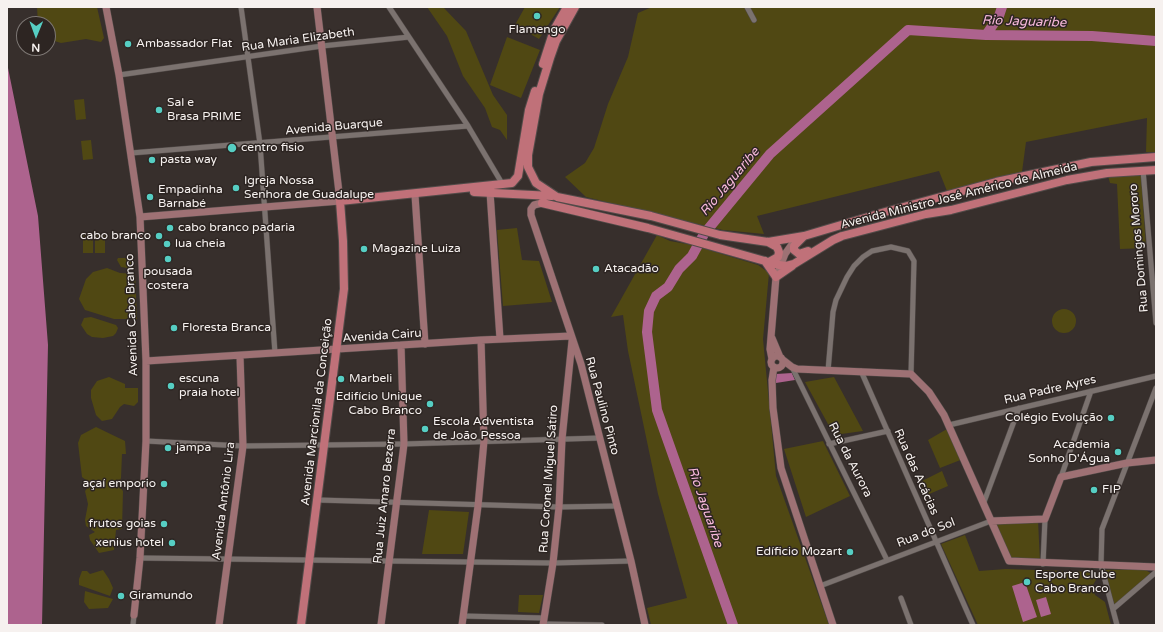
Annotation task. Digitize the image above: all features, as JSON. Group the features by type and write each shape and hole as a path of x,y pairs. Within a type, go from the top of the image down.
{"main road":[{"path":"340,201 415,195 512,183 518,176 529,110 550,40 567,7"},
{"name":"Avenida Ministro José Américo de Almeida","path":"575,7 556,41 539,94 530,138 528,168 536,183 541,188 557,197 651,216 720,234 768,242 800,237 884,212 996,182 1091,162 1156,157"},
{"name":"Avenida Ministro José Américo de Almeida","path":"542,203 648,228 779,265 794,264 826,243 842,236 1067,180 1107,173 1156,170"},
{"path":"451,191 490,192 557,197"},
{"name":"Avenida Marcionila da Conceição","path":"301,625 344,289 340,201"},
{"path":"800,237 794,248 795,252 799,254 826,243"},
{"path":"768,242 777,247 779,252 778,257 767,262 776,277 794,264"}],"street":[{"name":"Avenida Cabo Branco","path":"106,7 119,75 140,217 146,361 146,441 140,558 133,625"},
{"path":"241,7 260,144 275,353"},
{"path":"140,217 340,201 317,7"},
{"path":"389,7 468,126 503,185"},
{"path":"747,7 754,20"},
{"name":"Rua Maria Elizabeth","path":"119,75 322,46 409,37"},
{"name":"Avenida Buarque","path":"131,153 260,144 468,126"},
{"name":"Rua Domingos Mororo","path":"1143,170 1153,265 1156,323"},
{"path":"490,192 500,339"},
{"path":"415,195 425,344"},
{"name":"Rua Paulino Pinto","path":"542,203 534,205 531,208 531,215 581,364 631,561 645,625"},
{"path":"774,365 770,349 776,277 779,265 785,254 800,237"},
{"path":"828,371 833,312 836,300 854,266 872,251 891,247 908,251 914,261 911,374 939,405 984,502 1009,561 1043,564 1156,567"},
{"name":"Avenida Cairu","path":"146,361 481,340 571,336"},
{"name":"Rua Coronel Miguel Sátiro","path":"543,622 553,563 559,507 562,439 571,336"},
{"path":"772,338 782,358 793,369"},
{"path":"462,625 478,506 484,441 481,340"},
{"name":"Rua Juiz Amaro Bezerra","path":"381,625 404,444 401,345"},
{"name":"Avenida Antônio Lira","path":"219,625 243,446 240,356"},
{"path":"782,358 774,356 772,380 773,408 781,468 833,625"},
{"path":"570,360 578,361 581,364"},
{"path":"774,365 793,369 911,374"},
{"name":"Rua da Aurora","path":"793,369 888,560"},
{"name":"Rua das Acácias","path":"861,371 973,625"},
{"name":"Rua Padre Ayres","path":"949,425 1156,376"},
{"path":"1117,625 1101,565 1102,529 1156,388"},
{"path":"1043,564 1045,519 1091,391"},
{"path":"402,398 411,398"},
{"path":"984,502 1019,408"},
{"path":"829,444 888,431"},
{"path":"146,441 243,446 404,444 600,438"},
{"path":"1061,477 1127,462 1156,460"},
{"path":"318,500 478,506 617,506"},
{"name":"Rua do Sol","path":"820,586 991,521 1045,519"},
{"path":"140,558 553,563 631,561"},
{"path":"1113,609 1156,572"},
{"path":"901,598 911,625"},
{"path":"464,616 602,625"}],"shaded area":[{"path":"37,7 97,7 104,38 101,42 86,39 61,43 56,41 56,16 38,16"},
{"path":"427,7 443,7 466,31 493,95 507,115 507,140 500,130 492,127 485,108 463,76 447,36"},
{"name":"Flamengo","path":"525,7 560,7 539,39 515,25"},
{"path":"652,7 1156,7 1156,152 1146,152 1147,118 1026,142 1022,172 947,191 939,171 757,216 764,234 723,230 586,197 565,177 585,163 594,148 608,104 628,57 638,13"},
{"path":"507,37 540,50 521,98 490,85"},
{"path":"7,63 38,216 48,345 42,625 7,625"},
{"path":"84,99 86,119 76,120 74,100"},
{"path":"91,140 93,159 83,160 81,141"},
{"path":"1141,173 1146,248 1120,249 1117,184 1110,183 1108,176"},
{"path":"517,228 522,260 539,261 552,302 503,306 497,230"},
{"path":"83,233 93,233 93,253 83,253"},
{"path":"95,233 105,233 105,253 95,253"},
{"path":"657,235 670,241 692,245 758,265 769,273 763,339 776,476 829,625 651,625 647,608 687,598 658,494 628,351 623,315 611,317"},
{"path":"118,258 134,258 134,269 121,267 117,260"},
{"path":"107,268 120,273 135,274 137,319 114,319 85,310 79,299 86,279 93,272"},
{"path":"1064,309 1069,310 1075,316 1075,326 1069,332 1064,333 1059,332 1053,326 1052,321 1053,316 1059,310"},
{"path":"91,317 116,325 118,328 116,333 113,336 103,338 92,337 87,334 81,325 84,318"},
{"path":"792,373 795,380 776,383 776,374"},
{"path":"109,377 125,384 125,388 138,388 138,402 134,406 124,404 120,407 112,419 102,421 96,415 91,398 91,390 97,381"},
{"path":"834,377 863,431 834,435 805,382"},
{"path":"96,427 125,441 126,454 122,454 121,478 118,485 123,491 122,529 116,530 114,550 99,553 90,540 89,535 95,532 86,526 85,520 88,504 85,491 91,484 82,477 78,443 81,435"},
{"path":"947,429 963,459 940,468 928,440"},
{"path":"823,441 850,496 806,517 784,449"},
{"path":"942,471 948,486 927,495 920,482"},
{"path":"429,510 469,512 463,554 422,554"},
{"path":"1038,520 1040,562 1011,561 995,522"},
{"name":"Esporte Clube Cabo Branco","path":"965,535 979,571 1006,569 1094,572 1097,578 1093,585 1095,595 1105,602 1111,625 978,625 941,544"},
{"path":"1144,569 1152,574 1115,606 1103,570"},
{"path":"103,570 113,588 110,596 79,585 79,579 82,571 87,571 90,574"},
{"path":"1025,582 1037,617 1023,622 1012,586"},
{"path":"85,591 113,599 108,608 89,609 84,602"},
{"path":"519,595 543,595 539,613 518,612"},
{"path":"1046,597 1051,614 1041,617 1036,600"}],"waterway":[{"path":"986,35 999,16 1002,7"},
{"name":"Rio Jaguaribe","path":"733,625 657,410 647,332 649,311 656,296 668,287 679,269 692,256 704,234 770,154 908,30 986,35 1092,36 1156,41"}],"place":[{"name":"Flamengo","path":"537,16"},
{"name":"Ambassador Flat","path":"128,44"},
{"name":"Sal e Brasa PRIME","path":"159,110"},
{"name":"centro fisio","path":"232,148"},
{"name":"pasta way","path":"152,160"},
{"name":"Igreja Nossa Senhora de Guadalupe","path":"236,188"},
{"name":"Empadinha Barnabé","path":"150,197"},
{"name":"cabo branco padaria","path":"170,228"},
{"name":"cabo branco","path":"159,236"},
{"name":"lua cheia","path":"167,244"},
{"name":"Magazine Luiza","path":"364,249"},
{"name":"pousada costera","path":"168,259"},
{"name":"Atacadão","path":"596,269"},
{"name":"Floresta Branca","path":"174,328"},
{"name":"Marbeli","path":"341,379"},
{"name":"escuna praia hotel","path":"171,386"},
{"name":"Edifício Unique Cabo Branco","path":"430,404"},
{"name":"Colégio Evolução","path":"1111,418"},
{"name":"Escola Adventista de João Pessoa","path":"425,429"},
{"name":"jampa","path":"168,448"},
{"name":"Academia Sonho D'Água","path":"1118,452"},
{"name":"açaí emporio","path":"164,484"},
{"name":"FIP","path":"1094,490"},
{"name":"frutos goias","path":"164,524"},
{"name":"xenius hotel","path":"172,543"},
{"name":"Edíficio Mozart","path":"850,552"},
{"name":"Esporte Clube Cabo Branco","path":"1027,582"},
{"name":"Giramundo","path":"121,596"}]}
